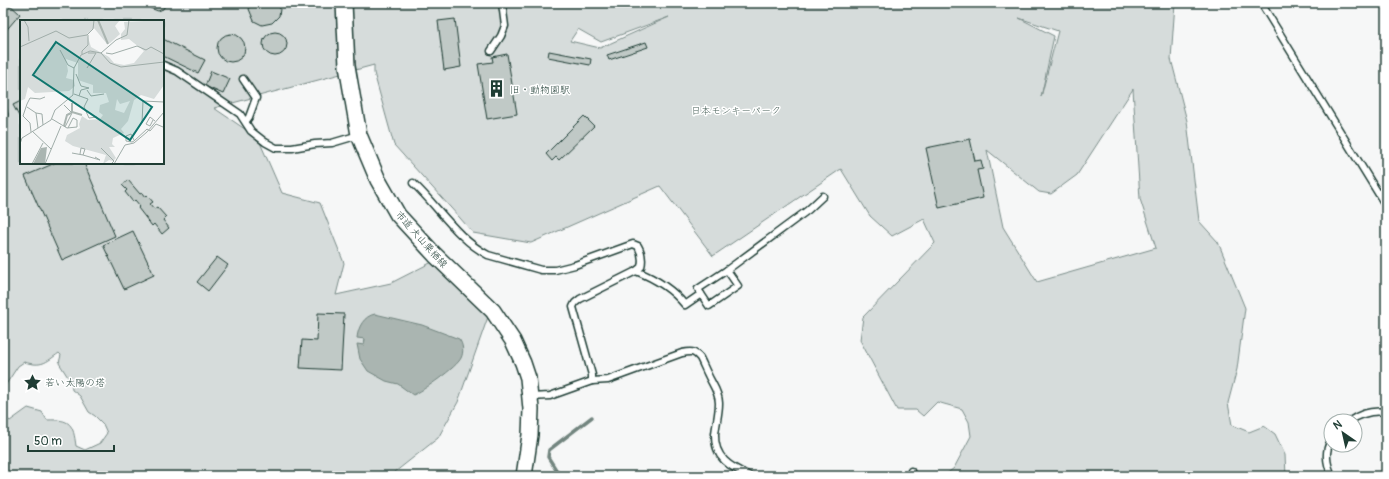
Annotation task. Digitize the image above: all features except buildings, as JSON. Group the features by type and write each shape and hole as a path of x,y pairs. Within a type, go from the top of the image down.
{"street":[{"name":"市道 犬山栗栖線","path":"344,3 347,66 359,135 378,180 398,215 435,255 493,311 505,327 524,363 528,378 530,403 530,435 524,476"}],"lane":[{"path":"491,50 501,36 505,26 502,3"},
{"path":"1261,3 1386,206"},
{"path":"164,65 177,71 240,114 246,121 251,131 265,142 276,148 292,148 332,143 359,135"},
{"path":"244,79 256,98 246,121"},
{"path":"413,183 432,201 452,226 474,246 488,255 541,270 555,270 575,266 633,244 638,246 643,260 641,267 636,271 580,299 573,307 592,375 592,381"},
{"path":"727,270 738,286 709,306 698,289 727,270 808,210 823,196"},
{"path":"636,271 644,274 672,292 685,304 701,294"},
{"path":"530,403 592,381 608,380 691,351 696,353 700,358 718,395 719,404 715,434 718,451 724,461 732,468 750,476"},
{"path":"1363,414 1380,411 1386,412"},
{"path":"1327,453 1327,461 1332,476"}],"green space":[{"name":"日本モンキーパーク","path":"3,3 1175,3 1171,59 1187,121 1199,221 1218,242 1245,308 1237,369 1228,403 1232,425 1249,432 1264,426 1275,434 1285,455 1286,476 944,476 954,468 971,436 969,422 962,409 937,402 923,416 916,410 897,410 860,340 863,317 935,243 924,219 892,236 870,216 841,169 713,256 660,186 531,243 473,233 394,145 374,73 374,65 214,108 258,138 282,193 320,203 344,263 336,295 391,283 436,260 489,314 458,402 438,438 390,476 3,476 3,415 10,421 28,408 42,412 47,420 66,422 72,428 76,446 85,450 100,443 107,433 103,424 89,412 80,396 72,390 71,382 59,363 61,355 59,353 43,363 35,364 24,362 18,366 3,389","holes":["669,17 600,48 570,41 578,29 601,42","1019,18 1058,31 1041,97 1054,36","1133,89 1140,199 1156,248 1037,282 1003,227 987,150 1039,192 1051,194 1077,175"]}],"shaded area":[{"path":"375,314 422,325 459,339 463,348 461,358 453,367 439,378 413,395 398,384 386,381 368,371 360,359 357,344 364,345 365,339 357,338 359,330 362,323 368,317"}],"waterway":[{"path":"560,476 548,457 549,450 592,417"}],"place":[{"name":"旧・動物園駅","path":"497,89"},
{"name":"若い太陽の塔","path":"32,382"}]}
